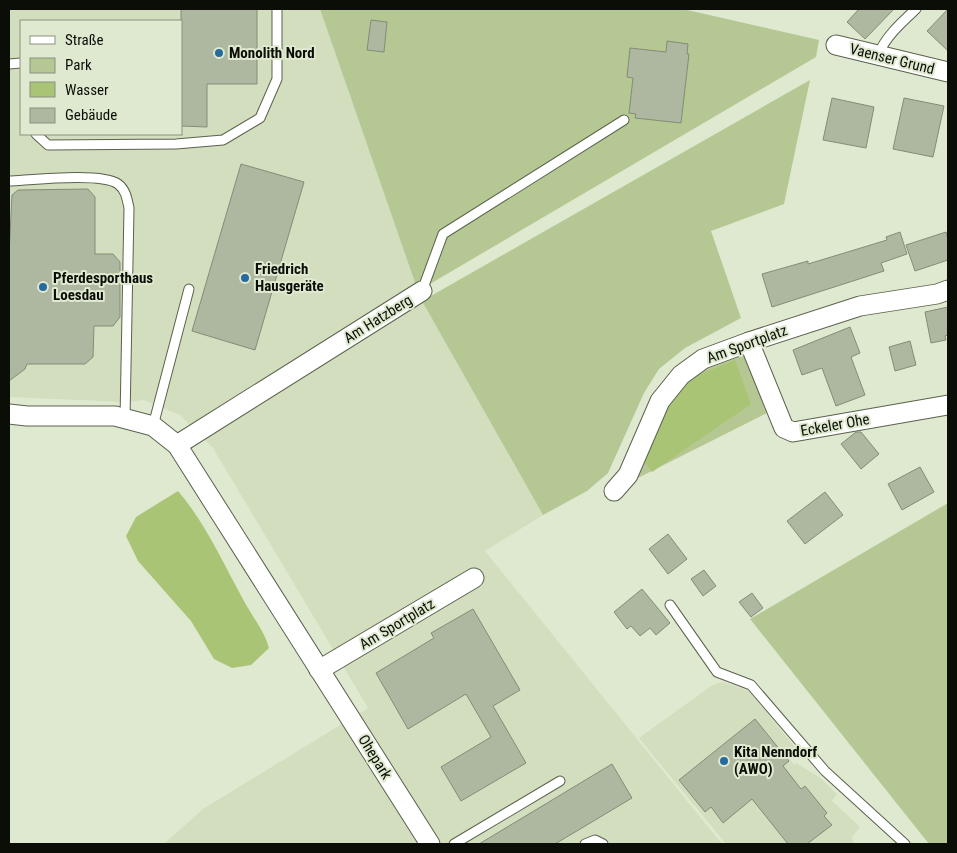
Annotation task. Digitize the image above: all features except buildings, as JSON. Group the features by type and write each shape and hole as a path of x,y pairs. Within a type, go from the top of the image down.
{"street":[{"name":"Vaenser Grund","path":"836,45 948,72"},
{"name":"Am Sportplatz","path":"614,491 628,475 660,401 681,375 703,359 860,306 937,294 948,290"},
{"name":"Am Hatzberg","path":"177,445 422,291"},
{"name":"Eckeler Ohe","path":"749,342 784,428 793,432 948,405"},
{"path":"9,414 27,416 115,416 153,426 177,445 319,670"},
{"name":"Am Sportplatz","path":"319,670 474,578"},
{"name":"Ohepark","path":"319,670 430,844"}],"lane":[{"path":"37,135 48,145 176,144 223,140 260,118 277,79 277,9"},
{"path":"878,55 887,39 916,9"},
{"name":"Am Hatzberg","path":"422,291 443,234 624,120"},
{"path":"9,182 96,178 118,184 126,194 129,208 125,419"},
{"path":"153,426 189,289"},
{"path":"670,605 717,672 751,685 825,771 905,844"},
{"path":"454,844 560,781"},
{"path":"585,844 595,840 603,844"}],"shaded area":[{"path":"9,9 320,9 422,301 543,515 485,551 722,844 164,844 203,809 368,708 213,448 180,415 144,400 127,402 9,397"},
{"name":"Kita Nenndorf (AWO)","path":"722,682 749,691 798,751 789,758 794,765 796,763 819,777 837,794 832,801 860,827 852,837 853,844 726,844 639,738 711,686"}],"green space":[{"path":"320,9 683,9 819,40 816,57 418,291"},
{"path":"810,80 784,204 711,231 741,318 685,348 659,369 644,393 608,473 587,491 543,515 422,301"},
{"path":"748,343 775,409 618,488 682,376"},
{"path":"948,503 948,844 929,844 750,619"}],"water":[{"path":"735,360 751,404 652,472 643,459 664,403 679,383"},
{"path":"178,491 206,530 267,642 269,648 251,665 232,668 214,659 191,621 138,561 126,536 136,517"}],"place":[{"name":"Monolith Nord","path":"219,53"},
{"name":"Friedrich Hausgeräte","path":"245,278"},
{"name":"Pferdesporthaus Loesdau","path":"43,287"},
{"name":"Kita Nenndorf (AWO)","path":"724,761"}]}
